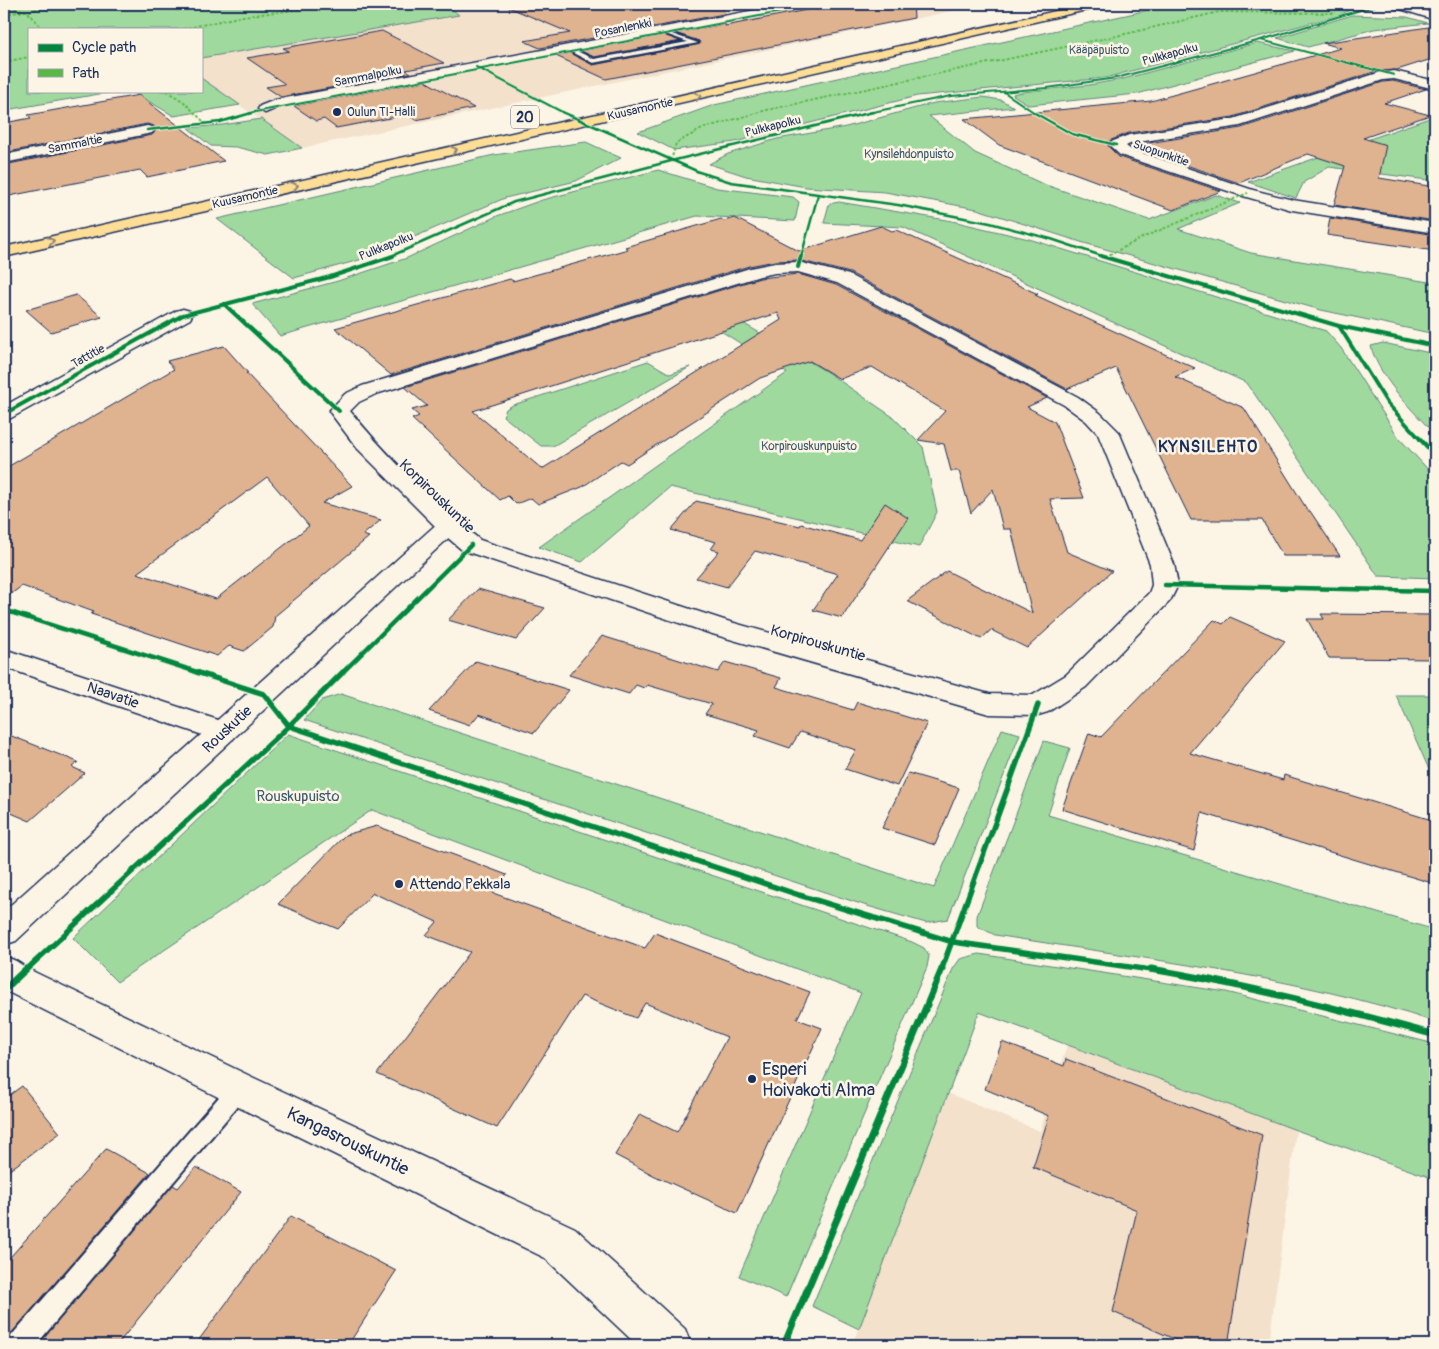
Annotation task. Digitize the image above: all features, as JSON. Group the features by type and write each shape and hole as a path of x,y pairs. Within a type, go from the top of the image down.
{"highway":[{"path":"866,43 1046,4"},
{"name":"Kuusamontie","path":"4,252 1100,4"},
{"name":"20","path":"538,114 577,106"}],"street":[{"name":"Posanlenkki","path":"476,66 802,4"},
{"path":"1395,4 1432,14"},
{"name":"Sammalpolku","path":"265,109 275,104 476,66"},
{"name":"Suopunkitie","path":"1435,85 1394,75 1382,76 1236,124 1129,139 1116,145 1125,152 1248,193 1342,214 1435,228"},
{"name":"Sammaltie","path":"4,159 147,130"},
{"name":"Korpirouskuntie","path":"798,267 843,279 1071,401 1093,417 1108,432 1162,564 1165,584 1161,596 1076,681 1038,705 989,704 718,628 471,545 448,526 365,443 339,411 352,398 369,390 756,272 775,268 798,267"},
{"name":"Tattitie","path":"4,414 183,315"},
{"name":"Rouskutie","path":"4,931 448,526"},
{"name":"Naavatie","path":"4,658 223,732"},
{"name":"Kangasrouskuntie","path":"4,971 16,979 239,1089 560,1243 669,1345"}],"lane":[{"path":"568,49 593,61 695,42 662,31"},
{"path":"20,1345 239,1089"}],"shaded area":[{"path":"444,4 985,4 302,148 202,80 202,58 455,15"},
{"path":"1067,1045 1296,1130 1269,1345 852,1345 948,1093 1040,1131"}],"green space":[{"path":"4,4 446,4 459,15 202,58 202,28 28,28 28,92 111,92 6,110 4,108"},
{"name":"Kääpäpuisto","path":"1176,4 1360,4 1340,15 1105,78 917,96 735,142 674,150 638,132 714,105"},
{"path":"1352,15 1407,17 1428,23 1374,29 1308,47 1277,38"},
{"name":"Kääpäpuisto","path":"1257,43 1295,51 1137,94 1029,105 1013,95 1022,92 1089,85 1123,79"},
{"path":"202,79 240,105 174,116 133,92 202,92"},
{"name":"Kynsilehdonpuisto","path":"983,97 1001,100 1014,107 929,116 975,153 1043,184 1149,220 1216,195 1240,203 1178,229 1251,253 1435,283 1435,334 1321,310 1084,243 977,209 885,192 806,187 746,176 709,164 728,154 777,139 846,127 934,103"},
{"path":"1435,116 1435,181 1329,167 1304,182 1296,198 1248,182"},
{"path":"261,119 302,148 268,155 236,147 211,146 188,128 222,125"},
{"path":"586,142 621,158 576,181 505,198 363,259 294,278 217,219 494,155"},
{"path":"658,170 717,188 793,197 799,202 795,221 697,216 280,336 252,304 338,281 407,258 497,216 542,200"},
{"path":"839,202 952,221 1029,239 1326,331 1341,348 1399,438 1435,477 1435,578 1378,576 1247,383 903,227 824,223 829,204"},
{"name":"Korpirouskunpuisto","path":"703,300 827,372 893,417 923,447 937,512 919,547 670,487 582,562 539,547 787,373 683,307"},
{"path":"1383,343 1435,354 1435,434 1397,393 1381,369 1371,346"},
{"path":"648,361 670,374 690,367 553,446 541,446 503,416 506,409 513,405"},
{"path":"341,694 934,888 1002,729 1020,734 948,919 926,923 864,905 304,720 322,700"},
{"path":"1396,695 1435,695 1435,783"},
{"name":"Rouskupuisto","path":"288,734 912,942 924,948 929,956 927,967 786,1297 739,1276 861,993 372,810 117,982 73,938"},
{"path":"1044,741 1070,748 1048,815 1435,930 1435,1022 1327,992 1272,980 995,935 977,926 977,916"},
{"path":"979,954 1226,992 1435,1044 1435,1179 1296,1130 979,1012 859,1329 812,1306 953,969 960,959"}],"building":[{"path":"501,4 723,4 724,14 540,48 524,41 570,33"},
{"path":"837,4 913,4 914,18 606,79 556,56 570,53 593,65 700,44 699,41 675,33 725,24 725,26"},
{"path":"1435,26 1435,58 1397,70 1377,71 1233,117 1129,133 1109,141 1108,146 1119,157 1221,191 1173,210 999,145 964,119 1151,101 1341,48 1323,43"},
{"path":"382,31 444,63 406,70 411,73 281,97 266,87 285,84 247,58 289,51 283,48"},
{"path":"664,35 681,41 594,57 581,51"},
{"path":"425,81 474,108 416,120 407,115 336,128 324,119 316,121 294,106"},
{"path":"1393,81 1426,89 1384,103 1430,115 1363,138 1386,145 1379,178 1435,187 1435,221 1334,205 1345,166 1308,154 1239,183 1130,146 1241,128 1383,82"},
{"path":"139,95 224,161 147,177 140,170 4,197 4,165 152,135 156,131 154,126 147,124 4,153 4,123 31,118 28,115"},
{"path":"735,218 799,251 881,226 892,231 896,230 1195,368 1175,377 1244,408 1308,511 1310,511 1340,556 1283,556 1262,520 1191,520 1116,368 1067,389 850,273 798,260 775,261 749,266 391,375 335,328 510,279 513,281 628,249 625,247 721,219 724,221"},
{"path":"1330,218 1435,235 1435,251 1327,235"},
{"path":"798,274 836,285 1047,398 1027,407 1055,422 1084,498 1050,499 1067,552 1112,571 1027,648 991,630 981,639 907,601 947,571 1032,613 1011,529 1003,529 993,489 971,513 959,471 951,471 944,444 918,440 945,411 872,367 840,379 810,361 760,378 627,464 621,461 582,487 538,504 531,498 516,504 508,496 500,500 412,419 419,416 412,410 427,406 405,387 760,278","holes":["778,313 781,320 542,469 473,411"]},
{"path":"76,295 102,317 51,332 26,310"},
{"path":"224,346 248,373 246,373 352,486 322,503 381,520 363,535 369,537 275,616 273,627 244,651 229,646 217,656 91,614 94,612 22,586 4,599 4,469 174,369 167,361","holes":["267,477 309,526 216,599 137,573"]},
{"path":"696,501 800,526 801,524 860,540 885,503 908,518 842,618 813,610 838,574 755,551 727,587 696,578 719,551 711,549 716,542 671,530"},
{"path":"478,589 545,608 516,640 448,620"},
{"path":"1321,614 1435,615 1435,659 1329,658 1307,619 1324,619"},
{"path":"1230,617 1285,641 1190,753 1283,780 1284,775 1435,821 1435,884 1202,813 1194,851 1062,809 1089,733 1101,737 1214,620 1223,624"},
{"path":"602,636 718,672 725,662 781,678 776,687 853,710 857,702 927,723 897,786 845,769 856,750 800,732 790,748 755,736 759,730 705,714 712,704 647,685 644,688 636,685 629,694 569,675"},
{"path":"476,661 569,690 534,733 479,714 470,725 429,711"},
{"path":"4,733 78,762 72,767 85,773 30,821 4,810"},
{"path":"908,773 959,788 935,845 882,828"},
{"path":"377,826 507,875 493,893 645,948 655,933 810,992 797,1019 822,1028 737,1213 655,1176 615,1155 640,1114 677,1132 727,1037 645,1003 636,1018 582,996 497,1128 377,1074 470,952 426,935 437,922 373,893 338,929 278,904 345,835"},
{"path":"1002,1042 1064,1066 1066,1059 1262,1135 1228,1345 1188,1345 1113,1312 1137,1210 1033,1167 1049,1116 985,1089"},
{"path":"22,1086 60,1133 4,1174 4,1099"},
{"path":"106,1149 150,1173 10,1335 6,1345 4,1345 4,1264"},
{"path":"196,1167 241,1192 117,1345 38,1345 173,1185 178,1188"},
{"path":"291,1216 396,1271 348,1345 195,1345"}],"marked path":[{"path":"4,14 77,4"},
{"path":"188,28 243,16 346,4"},
{"path":"4,7 27,11 42,28"},
{"path":"671,161 676,143 704,128 767,110 1121,35 1219,12 1336,13"},
{"path":"4,62 28,57"},
{"path":"168,92 193,109 206,124"},
{"path":"1105,257 1144,237 1248,193"}],"cycle path":[{"path":"147,130 220,122 265,109 823,4"},
{"name":"Pulkkapolku","path":"4,414 183,315 330,277 392,256 514,202 671,161 902,105 951,96 1047,88 1116,78 1261,40 1380,4"},
{"path":"1261,40 1394,75"},
{"path":"476,67 534,99 600,130 699,172 731,182 898,205 990,223 1051,239 1117,261 1339,326 1435,346"},
{"path":"1004,92 1036,114 1072,134 1116,145"},
{"path":"798,267 818,195"},
{"path":"224,304 339,411"},
{"path":"1339,326 1387,403 1435,455"},
{"path":"4,990 289,726 471,545"},
{"path":"1165,585 1435,591"},
{"path":"4,610 264,694 289,726 799,895 953,942 1106,962 1222,981 1319,1003 1435,1035"},
{"path":"784,1345 953,942 1038,705"}],"place":[{"name":"Oulun TI-Halli","path":"337,112"},
{"name":"Attendo Pekkala","path":"399,884"},
{"name":"Esperi Hoivakoti Alma","path":"752,1079"}],"district":[{"name":"KYNSILEHTO","path":"1208,446"}]}
